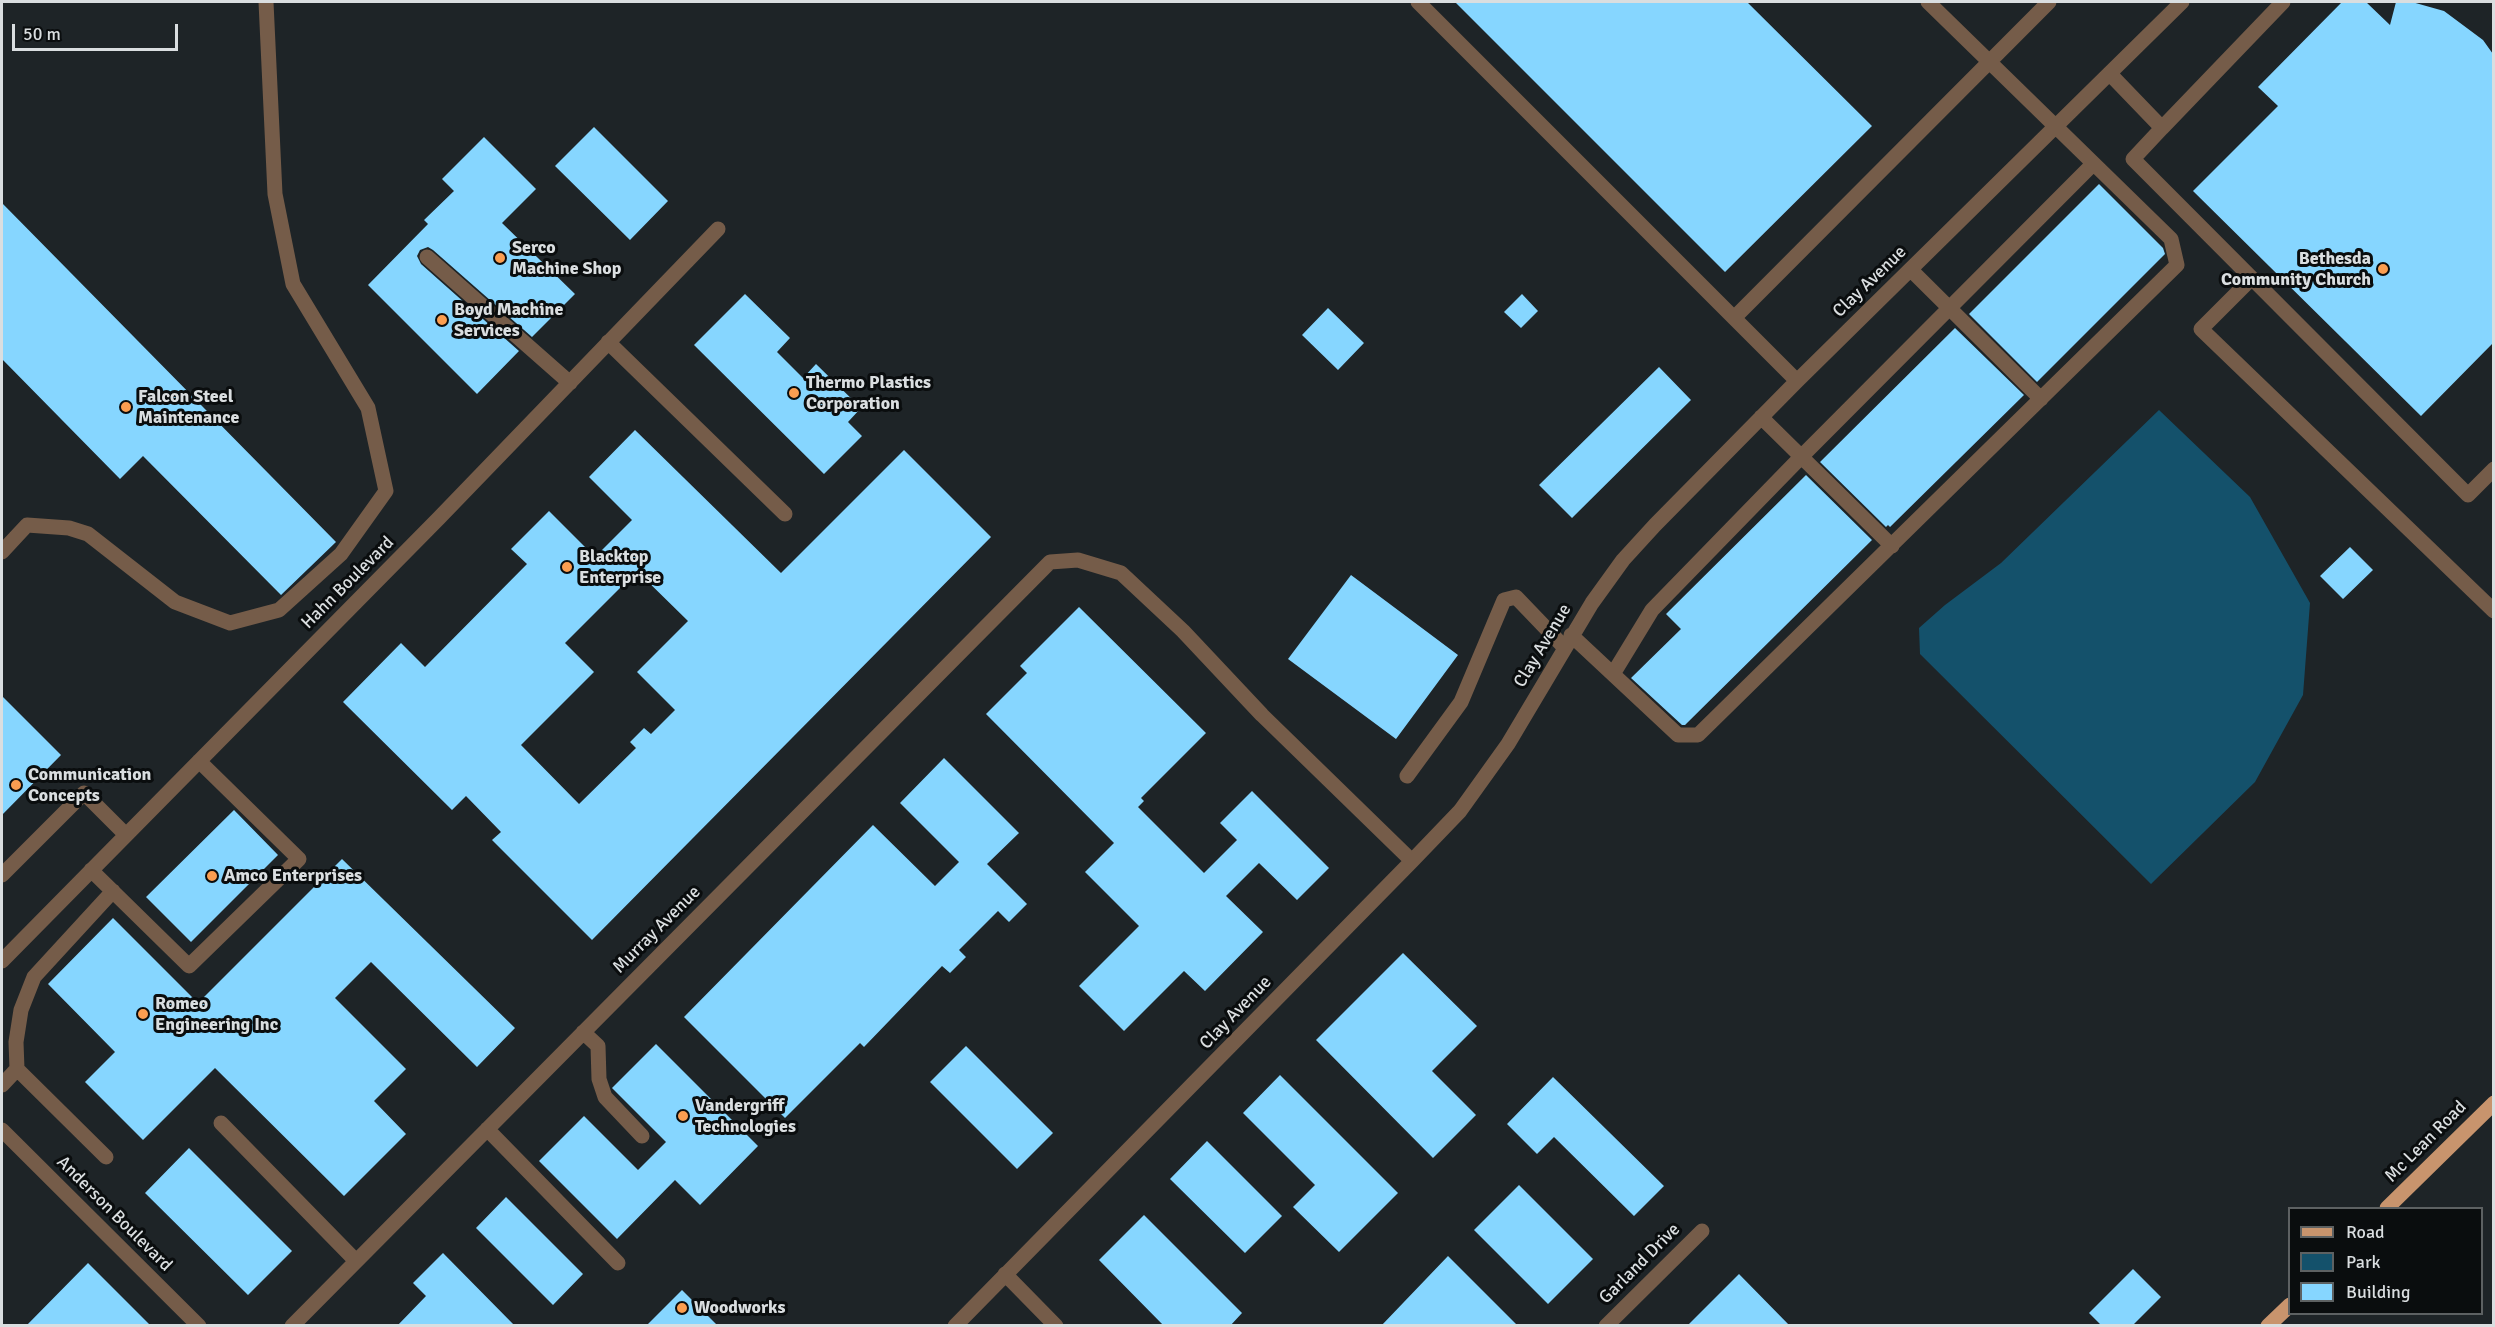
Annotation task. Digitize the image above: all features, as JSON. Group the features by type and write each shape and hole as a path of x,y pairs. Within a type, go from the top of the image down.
{"main road":[{"name":"Mc Lean Road","path":"2389,1207 2493,1103"},
{"path":"2268,1326 2288,1306"}],"street":[{"path":"2,552 27,525 69,528 88,534 175,602 230,623 279,610 341,554 386,491 368,408 293,284 275,194 266,2"},
{"path":"1418,2 1797,381"},
{"path":"1407,776 1461,702 1504,600 1516,597 1568,641 1613,674 1678,735 1698,735 2177,265 2171,239 1928,2"},
{"path":"1734,318 2049,2"},
{"name":"Clay Avenue","path":"955,1326 1460,811 1494,766 1568,641 1623,560 1654,525 2182,2"},
{"path":"2283,2 2133,159 2468,495 2493,469"},
{"path":"2110,74 2162,128"},
{"path":"1613,674 1652,610 1801,456 2093,164"},
{"name":"Hahn Boulevard","path":"2,961 570,383 718,229"},
{"path":"427,257 570,383"},
{"path":"1911,270 2041,399"},
{"path":"2251,279 2201,329 2493,611"},
{"path":"608,342 785,514"},
{"path":"1761,417 1892,546"},
{"name":"Murray Avenue","path":"292,1326 1050,562 1078,560 1120,573 1183,631 1262,715 1412,861"},
{"path":"91,870 189,966 299,859 199,761"},
{"path":"2,875 84,793 126,835"},
{"path":"106,1157 17,1069 16,1042 21,1010 34,977 112,891"},
{"path":"583,1032 597,1046 599,1078 605,1097 642,1136"},
{"path":"2,1085 17,1069"},
{"path":"221,1123 356,1261"},
{"path":"487,1129 618,1263"},
{"name":"Anderson Boulevard","path":"2,1130 199,1326"},
{"name":"Garland Drive","path":"1606,1326 1702,1231"},
{"path":"1005,1274 1056,1326"}],"green space":[{"path":"2159,410 2250,497 2310,603 2303,695 2255,782 2151,884 1920,654 1919,628 1945,605 2001,563"}],"building":[{"path":"1455,2 1747,2 1872,126 1725,272"},
{"name":"Bethesda Community Church","path":"2342,2 2366,2 2390,25 2396,2 2412,2 2444,11 2483,40 2493,54 2493,343 2421,416 2193,191 2278,106 2258,87"},
{"path":"594,127 668,201 630,240 555,166"},
{"path":"484,137 536,189 502,223 575,294 532,337 433,250 428,247 420,250 417,256 421,264 519,351 477,394 368,285 428,224 424,220 454,191 442,179"},
{"path":"2099,184 2163,248 2165,254 2037,382 1969,314"},
{"name":"Falcon Steel Maintenance","path":"2,203 336,542 281,595 143,456 120,479 2,359"},
{"name":"Thermo Plastics Corporation","path":"745,294 790,338 777,352 803,378 816,364 861,408 848,422 862,436 824,474 694,345"},
{"path":"1522,294 1538,311 1521,328 1504,312"},
{"path":"1328,308 1364,343 1338,370 1302,335"},
{"path":"1955,328 2024,395 1890,527 1888,525 1886,527 1820,462"},
{"path":"1659,367 1691,400 1572,518 1539,485"},
{"path":"635,430 781,573 904,450 991,537 592,940 492,840 501,832 466,796 452,810 343,702 401,643 425,667 527,564 511,549 549,511 595,557 632,520 589,477","holes":["637,571 688,621 637,672 675,710 651,734 644,728 630,742 636,748 579,804 521,745 594,672 565,643"]},
{"path":"1806,475 1872,540 1685,725 1682,725 1631,678 1681,629 1666,614"},
{"path":"2350,547 2373,570 2343,599 2320,576"},
{"path":"1351,575 1458,655 1396,739 1288,659"},
{"path":"1079,607 1206,733 1141,798 1144,801 1138,807 1204,873 1237,840 1220,823 1252,791 1329,868 1297,900 1259,863 1226,896 1263,932 1205,991 1184,971 1124,1031 1079,986 1139,926 1085,872 1114,843 986,714 1027,673 1020,666"},
{"name":"Communication Concepts","path":"2,696 61,755 2,815"},
{"path":"944,758 1019,833 987,864 1027,904 1009,922 998,911 959,950 966,957 950,973 942,966 864,1047 860,1043 785,1118 684,1017 873,825 935,886 959,862 900,803"},
{"name":"Amco Enterprises","path":"234,810 278,855 191,942 146,897"},
{"path":"342,859 515,1028 477,1067 371,962 335,998 406,1069 374,1101 406,1134 344,1196 215,1068 143,1140 85,1082 115,1052 48,984 113,918 198,1003"},
{"path":"1403,953 1477,1026 1432,1071 1476,1115 1433,1158 1316,1040"},
{"path":"656,1044 758,1146 700,1205 675,1180 617,1239 539,1161 584,1116 638,1170 666,1142 612,1088"},
{"path":"966,1046 1053,1133 1017,1169 930,1082"},
{"path":"1280,1075 1398,1193 1339,1252 1293,1207 1315,1185 1243,1113"},
{"path":"1553,1077 1664,1186 1634,1216 1554,1137 1537,1154 1507,1124"},
{"path":"1207,1141 1282,1216 1245,1253 1170,1179"},
{"path":"189,1148 292,1251 248,1295 145,1193"},
{"path":"1519,1185 1593,1259 1548,1304 1474,1230"},
{"path":"506,1197 583,1274 553,1305 476,1228"},
{"path":"1144,1215 1242,1313 1230,1326 1164,1326 1099,1260"},
{"path":"443,1253 515,1326 397,1326 426,1296 413,1283"},
{"path":"1448,1256 1518,1326 1381,1326"},
{"path":"88,1263 151,1326 26,1326"},
{"path":"2133,1269 2161,1297 2132,1326 2102,1326 2089,1313"},
{"path":"1739,1274 1790,1326 1687,1326"},
{"name":"Woodworks","path":"682,1290 718,1326 646,1326"}],"place":[{"name":"Serco Machine Shop","path":"500,258"},
{"name":"Bethesda Community Church","path":"2383,269"},
{"name":"Boyd Machine Services","path":"442,320"},
{"name":"Thermo Plastics Corporation","path":"794,393"},
{"name":"Falcon Steel Maintenance","path":"126,407"},
{"name":"Blacktop Enterprise","path":"567,567"},
{"name":"Communication Concepts","path":"16,785"},
{"name":"Amco Enterprises","path":"212,876"},
{"name":"Romeo Engineering Inc","path":"143,1014"},
{"name":"Vandergriff Technologies","path":"683,1116"},
{"name":"Woodworks","path":"682,1308"}]}
